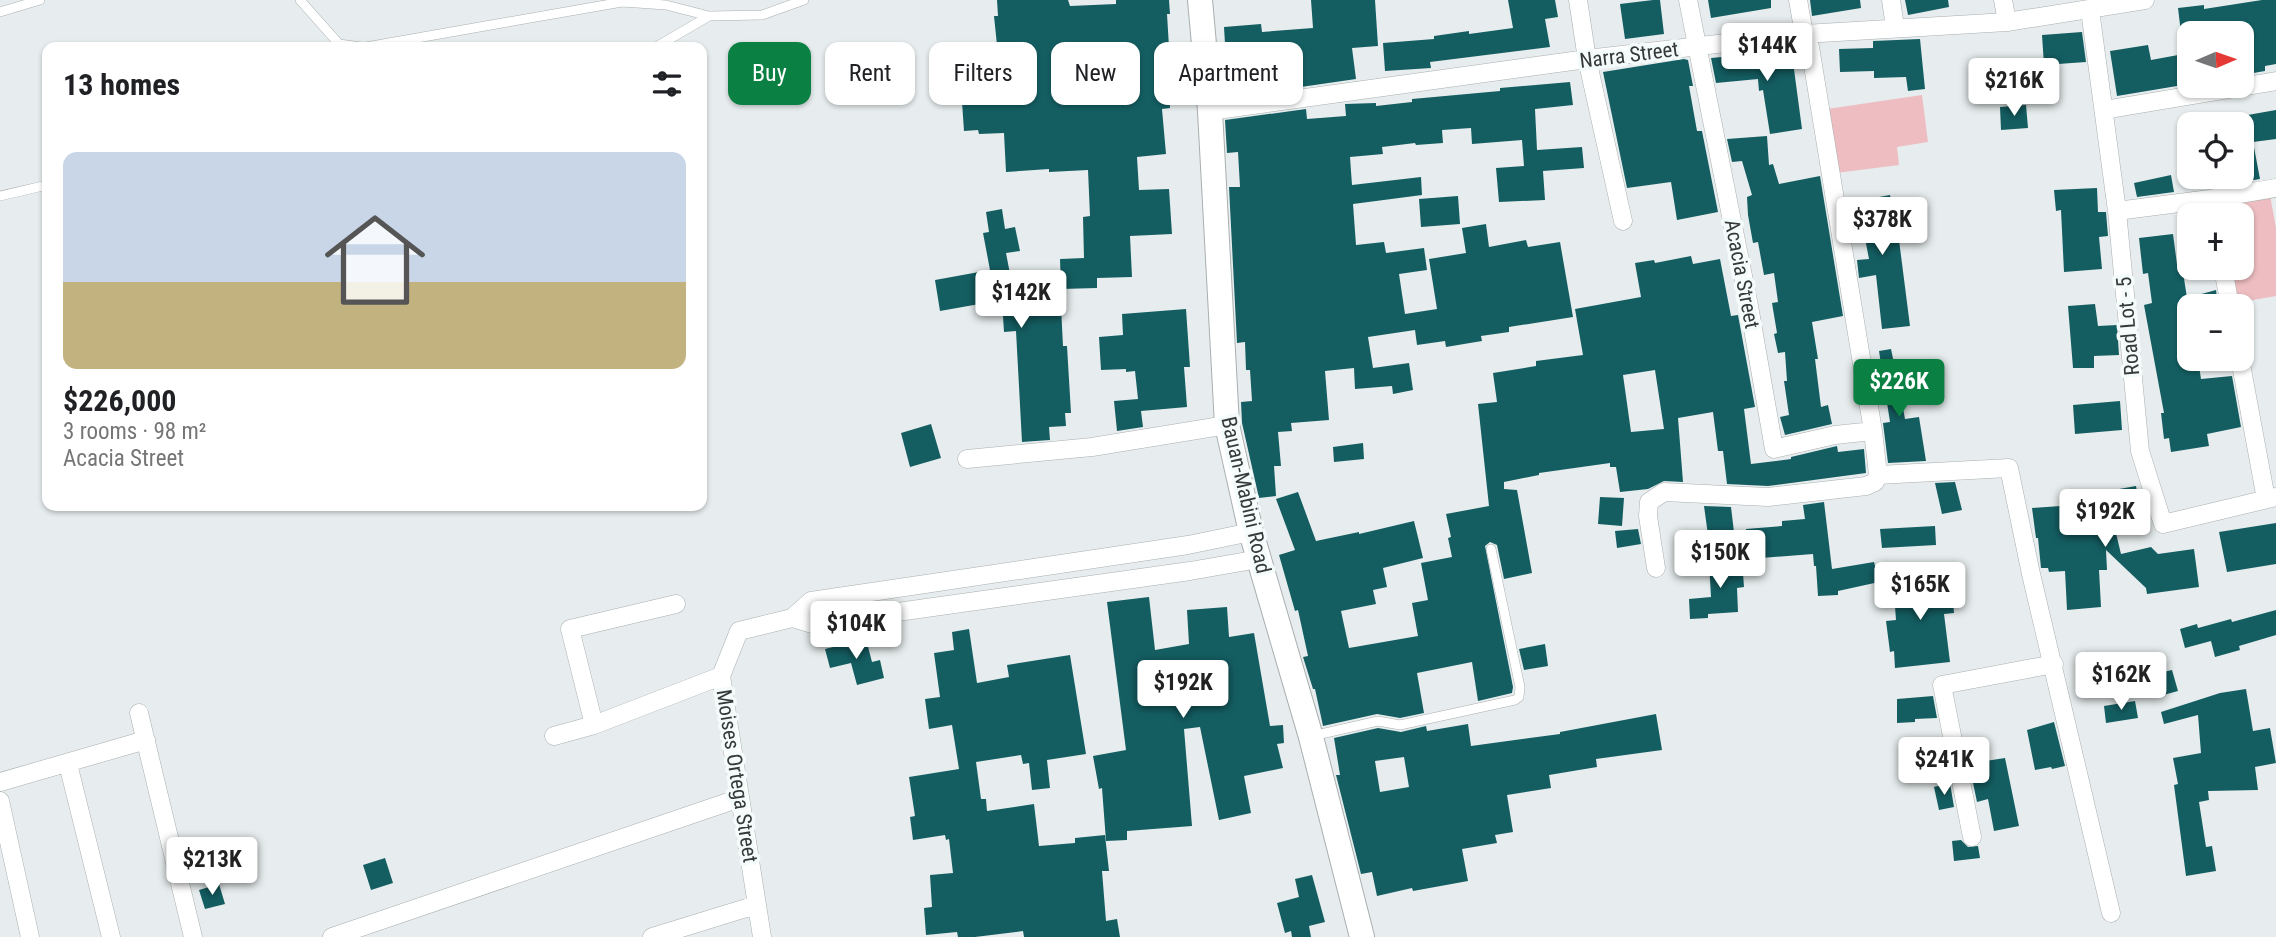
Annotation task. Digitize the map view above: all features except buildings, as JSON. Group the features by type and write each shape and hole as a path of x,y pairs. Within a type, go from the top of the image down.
{"main road":[{"name":"Bauan-Mabini Road","path":"1200,0 1210,111 1227,425 1251,532 1311,737 1362,937"}],"street":[{"path":"1578,0 1587,59 1623,220"},
{"name":"Acacia Street","path":"1688,0 1749,306 1774,449 1835,435 1873,431"},
{"path":"1656,568 1648,516 1649,502 1664,492 1768,497 1866,486 1875,482 1878,475 1810,47 1804,34 1798,0"},
{"path":"1891,0 1895,27"},
{"path":"2003,0 2007,22"},
{"name":"Narra Street","path":"1210,111 1587,59 1804,34 2007,22 2140,1"},
{"name":"Road Lot - 5","path":"2090,10 2117,211 2140,451 2163,524 2271,498"},
{"path":"2104,110 2276,81"},
{"path":"2225,203 2276,188"},
{"path":"2117,211 2177,208"},
{"path":"2243,371 2271,498"},
{"path":"967,459 1092,447 1227,425"},
{"path":"1878,475 2008,468 2112,913"},
{"path":"1251,532 1174,547 811,601 793,618 812,624 1259,559"},
{"path":"594,725 570,629 676,604"},
{"name":"Moises Ortega Street","path":"762,937 721,676 739,631 793,618"},
{"path":"1972,837 1942,685 2054,664"},
{"path":"555,736 594,725 721,676"},
{"path":"139,713 193,937"},
{"path":"0,782 146,740"},
{"path":"68,764 111,937"},
{"path":"332,937 740,799"},
{"path":"0,801 24,935"},
{"path":"663,935 756,905"}],"lane":[{"path":"0,12 40,0"},
{"path":"300,0 337,42"},
{"path":"392,42 622,2 666,5 709,16 762,16 804,0"},
{"path":"665,42 709,16"},
{"path":"0,196 42,186"},
{"path":"1311,737 1378,721 1400,726 1520,697 1491,549"}],"shaded area":[{"path":"1922,95 1928,142 1897,147 1899,165 1836,173 1827,109"},
{"path":"2270,195 2276,228 2276,296 2254,300 2254,294 2234,294 2232,280 2254,280 2254,203 2224,203"}]}
